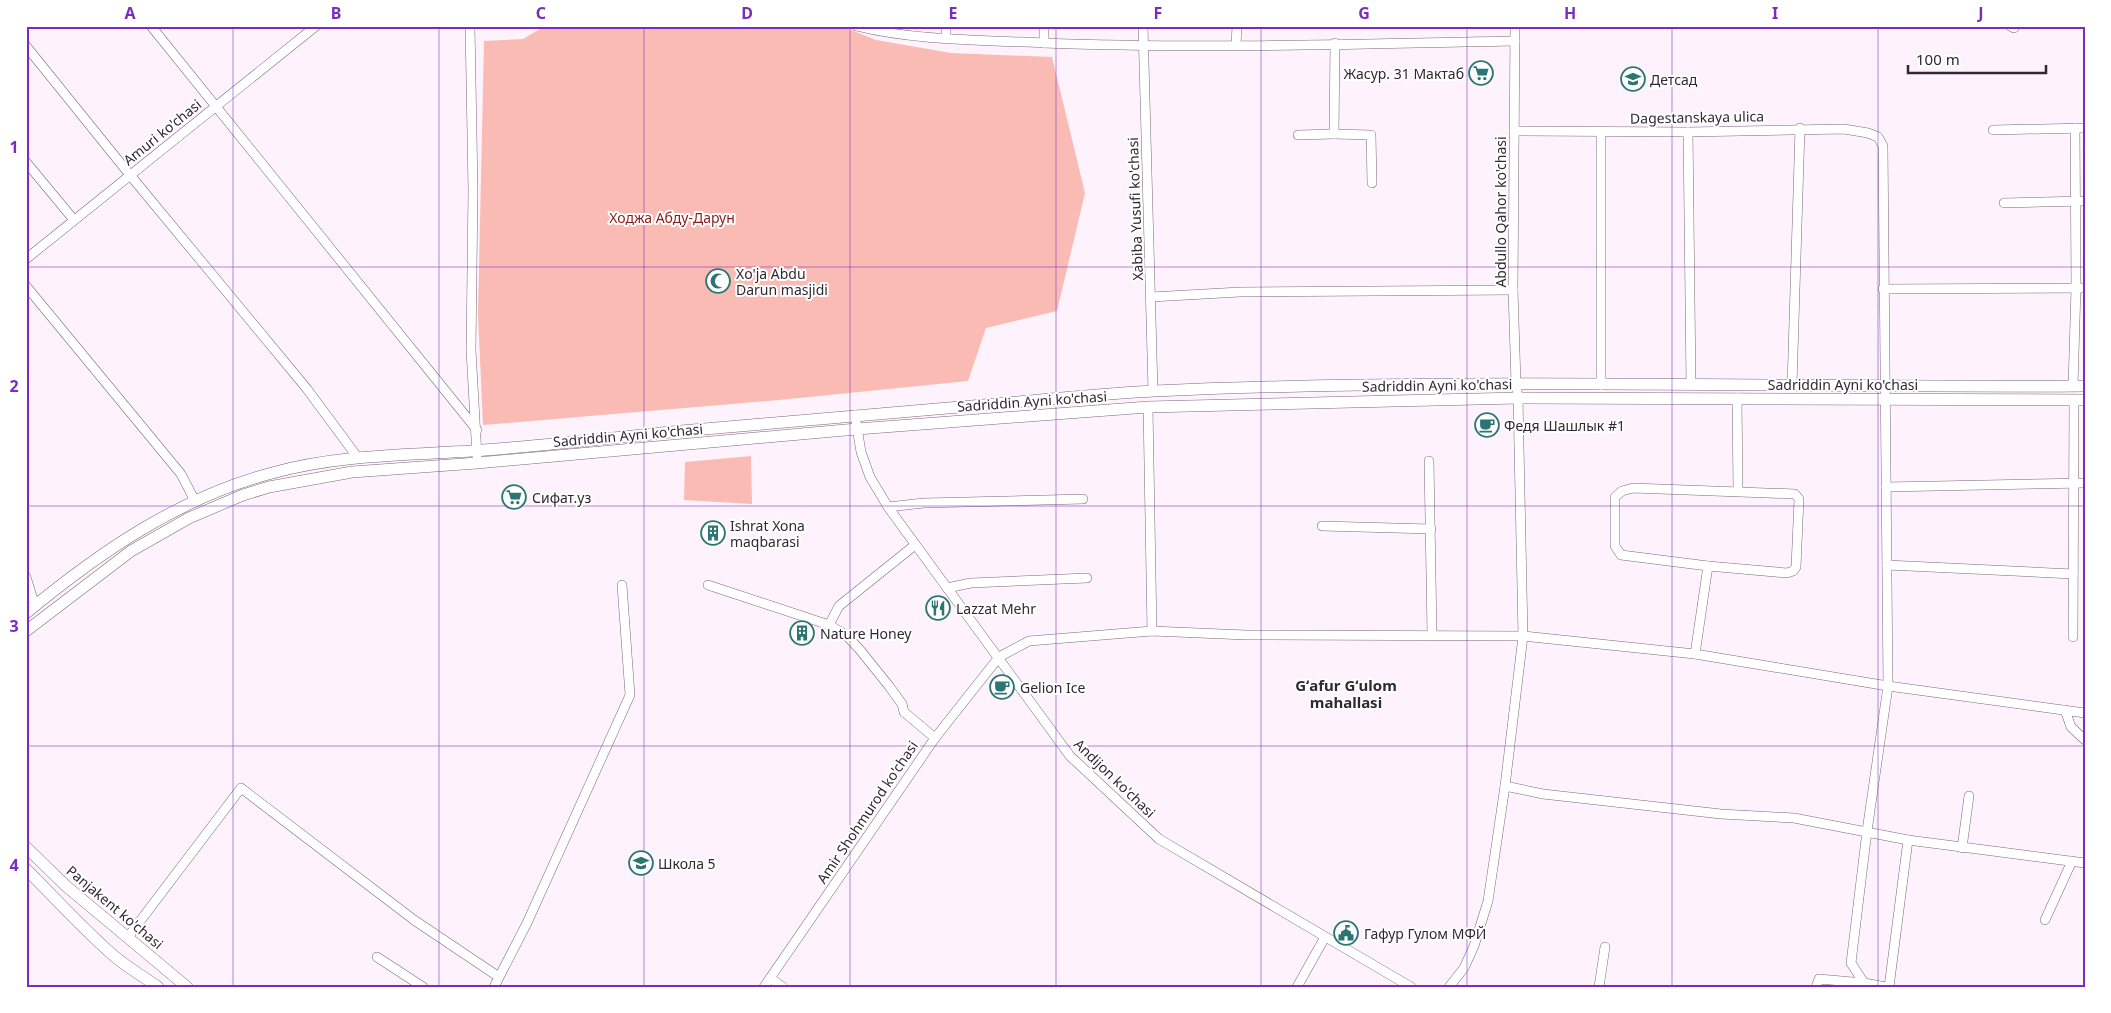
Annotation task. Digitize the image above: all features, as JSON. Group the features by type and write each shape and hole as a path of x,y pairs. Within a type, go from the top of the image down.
{"main road":[{"name":"Sadriddin Ayni ko'chasi","path":"31,609 133,533 195,501 271,473 358,458 477,450 855,415 1153,391 1516,383 1601,385 1692,383 1792,386 2079,386"},
{"path":"2079,386 2079,400"},
{"name":"Sadriddin Ayni ko'chasi","path":"26,631 131,551 189,518 243,495 297,480 352,472 477,464 857,429 1148,407 1518,398 2079,400"},
{"name":"Panjakent ko'chasi","path":"26,847 52,874 187,987"},
{"path":"26,870 49,890 80,925 116,958 158,987"},
{"path":"80,925 94,909"}],"street":[{"path":"151,26 477,430"},
{"name":"Amuri ko'chasi","path":"26,259 316,26"},
{"path":"470,26 473,190 471,350 477,430 477,464"},
{"path":"856,26 875,31 946,39 1143,47 1515,42"},
{"path":"946,26 946,39"},
{"path":"1044,26 1044,43"},
{"name":"Xabiba Yusufi ko'chasi","path":"1143,26 1153,391"},
{"path":"1236,45 1237,26"},
{"name":"Abdullo Qahor ko'chasi","path":"1449,987 1464,968 1474,946 1488,901 1505,786 1523,636 1518,398 1513,290 1515,26"},
{"path":"2010,26 2014,28 2016,26"},
{"path":"1334,134 1335,44"},
{"path":"26,46 307,389 351,446 358,458"},
{"path":"1792,386 1800,128"},
{"name":"Dagestanskaya ulica","path":"1514,130 1688,132 1800,128 1844,129 1868,132 1878,137 1883,146 1883,289"},
{"path":"2075,128 2080,201 2079,386"},
{"path":"1993,130 2085,128"},
{"path":"1601,132 1601,385"},
{"path":"1688,132 1692,383"},
{"path":"1298,135 1371,135 1372,183"},
{"path":"26,162 74,220"},
{"path":"2004,203 2080,201"},
{"path":"26,286 181,474 195,501"},
{"path":"1864,983 1851,963 1867,831 1888,686 1883,289 2080,288"},
{"path":"1151,297 1240,292 1513,290"},
{"path":"1737,398 1738,490"},
{"path":"2073,637 2073,484 2079,400"},
{"path":"1148,407 1152,631"},
{"name":"Andijon ko'chasi","path":"855,415 861,452 870,477 888,507 1070,756 1159,839 1411,987"},
{"path":"1429,461 1432,634"},
{"path":"1886,487 2085,483"},
{"path":"1633,488 1788,492 1795,494 1799,499 1796,567 1793,571 1787,573 1708,566 1621,555 1615,546 1615,497 1622,491 1633,488"},
{"path":"888,507 924,503 1083,499"},
{"path":"1322,526 1431,529"},
{"path":"828,625 839,606 915,545"},
{"path":"1887,565 2073,574"},
{"path":"1695,654 1708,566"},
{"path":"26,577 31,609"},
{"path":"947,588 971,583 1087,578"},
{"path":"494,987 527,923 630,695 622,585"},
{"path":"708,585 828,625 846,635 889,686 902,704 904,712 934,738"},
{"path":"999,657 1029,641 1152,631 1246,635 1432,634 1523,636 1695,654 1888,686 2085,713"},
{"name":"Amir Shohmurod ko'chasi","path":"764,987 934,738 999,657"},
{"path":"2065,710 2071,727 2085,740"},
{"path":"1505,786 1571,797 1721,814 1794,818 1908,840 2085,863"},
{"path":"128,937 241,788 414,920 499,978"},
{"path":"1962,848 1969,796"},
{"path":"1816,987 1819,978 1886,987 1908,840"},
{"path":"2045,920 2072,861"},
{"path":"1297,987 1325,937"},
{"path":"1600,987 1605,947"},
{"path":"376,957 424,987"},
{"path":"770,978 783,987"}],"green space":[{"name":"Ходжа Абду-Дарун","path":"545,26 841,26 876,40 951,53 1052,57 1085,193 1057,311 986,328 968,381 779,400 483,425 478,315 484,41 523,39"},
{"path":"751,456 752,504 684,500 685,462"}],"place":[{"name":"Жасур. 31 Мактаб","path":"1481,73"},
{"name":"Детсад","path":"1633,79"},
{"name":"Xo'ja Abdu Darun masjidi","path":"718,281"},
{"name":"Федя Шашлык #1","path":"1487,425"},
{"name":"Сифат.уз","path":"514,497"},
{"name":"Ishrat Хоnа mаqbаrasi","path":"713,533"},
{"name":"Lazzat Mehr","path":"938,608"},
{"name":"Nature Honey","path":"802,633"},
{"name":"Gelion Ice","path":"1002,687"},
{"name":"Школа 5","path":"641,863"},
{"name":"Гафур Гулом МФЙ","path":"1346,933"}],"district":[{"name":"Gʻafur Gʻulom mahallasi","path":"1346,694"}]}
